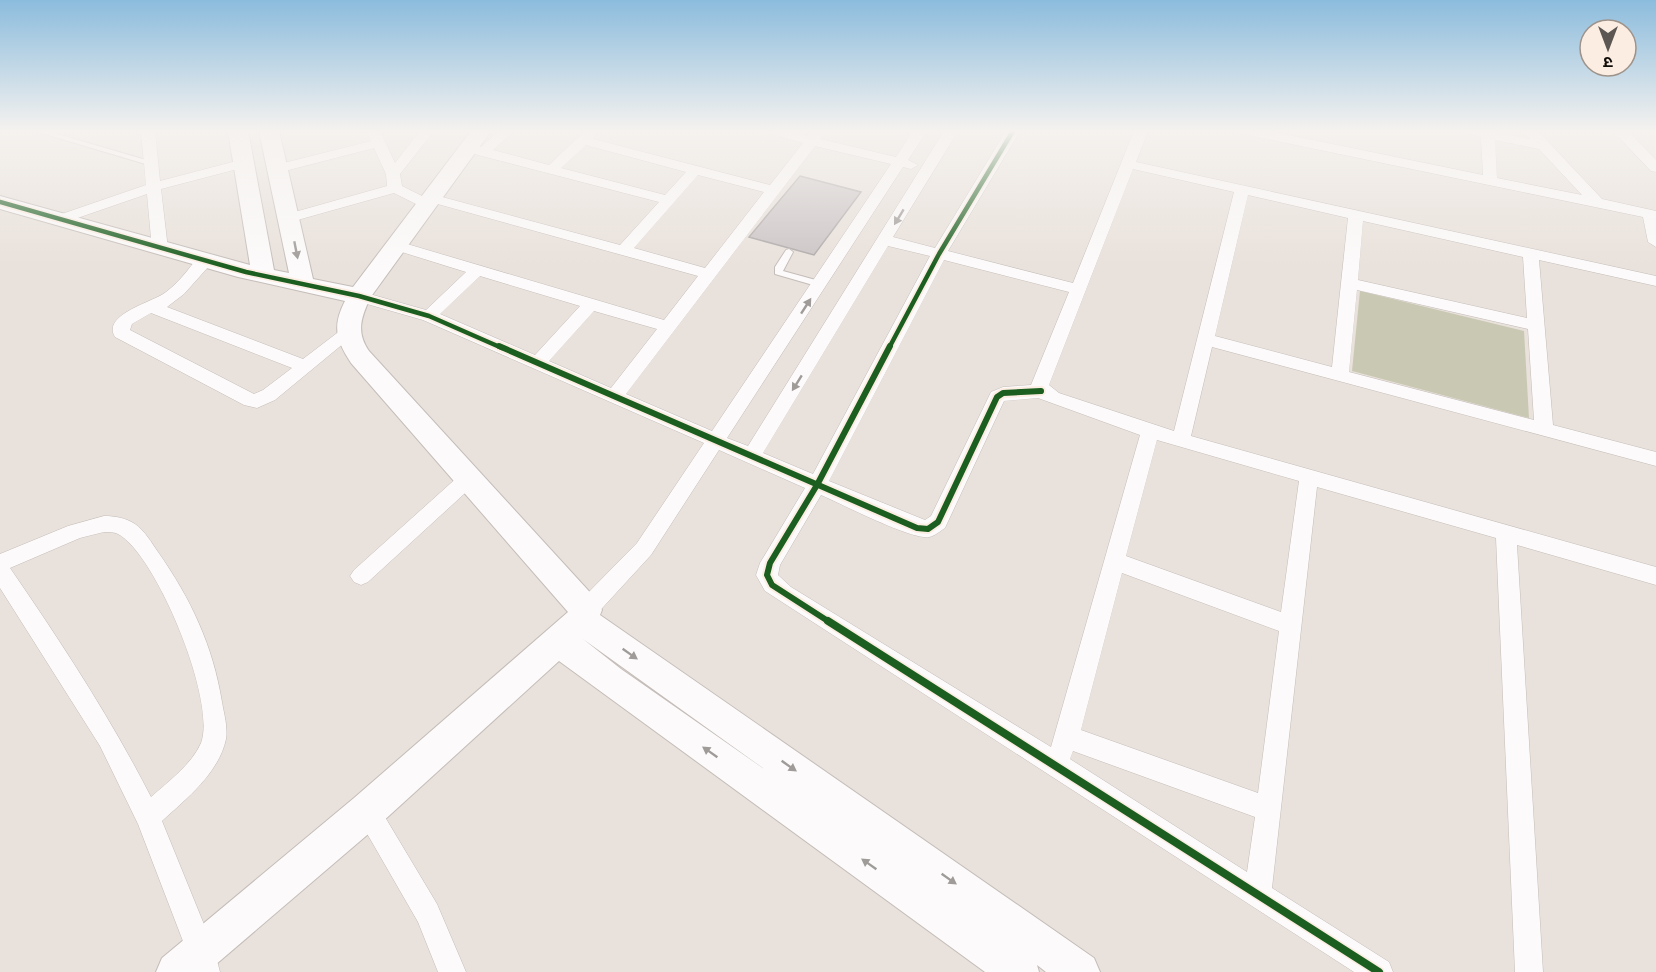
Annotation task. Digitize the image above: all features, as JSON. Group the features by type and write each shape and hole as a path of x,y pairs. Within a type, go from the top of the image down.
{"street":[{"path":"153,176 160,249"},
{"path":"58,220 154,187 194,176"},
{"path":"246,176 263,276"},
{"path":"279,176 302,284"},
{"path":"392,176 394,181 429,201 709,273"},
{"path":"289,218 394,181 397,176"},
{"path":"450,176 359,297 347,321 347,334 368,368 468,479 575,624 609,681 1019,972"},
{"path":"576,176 668,200"},
{"path":"624,250 689,176"},
{"path":"720,176 773,190"},
{"path":"613,398 784,176"},
{"path":"0,571 55,652 108,738 148,817 194,964 575,624 644,549 891,176"},
{"path":"751,457 924,176"},
{"path":"986,176 939,254 817,485 770,563 767,575 772,585 1258,892 1379,972"},
{"path":"1041,391 1040,385 1122,176"},
{"path":"1182,176 1656,280"},
{"path":"1468,176 1653,215 1656,242"},
{"path":"1490,176 1490,181"},
{"path":"1572,176 1596,202"},
{"path":"1181,440 1242,190"},
{"path":"0,202 204,261 359,297 429,316 716,443 917,528 934,527 997,397 1003,393 1041,391 1053,398 1150,431 1656,576"},
{"path":"1340,376 1356,215"},
{"path":"885,240 1077,289"},
{"path":"397,246 668,327"},
{"path":"1531,253 1544,429"},
{"path":"204,261 168,299 124,324 121,333 250,400 263,399 347,334"},
{"path":"429,316 477,270"},
{"path":"1349,283 1535,325"},
{"path":"537,364 591,304"},
{"path":"151,307 306,367"},
{"path":"1206,340 1656,459"},
{"path":"780,345 813,357"},
{"path":"1056,764 1067,737 1150,431"},
{"path":"1258,892 1309,476"},
{"path":"361,576 468,479"},
{"path":"0,563 99,524 114,524 131,530 178,596 203,654 215,728 212,745 199,766 148,817"},
{"path":"1506,533 1529,972"},
{"path":"1115,561 1290,626"},
{"path":"575,624 1080,972"},
{"path":"1067,737 1268,809"},
{"path":"367,811 428,913 452,972"}],"lane":[{"path":"789,252 778,267 778,272 820,284"}],"green space":[{"path":"1360,291 1524,331 1529,418 1352,371"}],"building":[{"path":"800,176 861,192 814,255 749,237"}],"cycle path":[{"path":"986,176 939,254 817,485 770,563 767,575 772,585 783,593 1056,764 1379,972"},
{"path":"0,202 246,272 359,296 429,316 917,528 928,529 938,522 997,397 1003,393 1041,391"}]}
